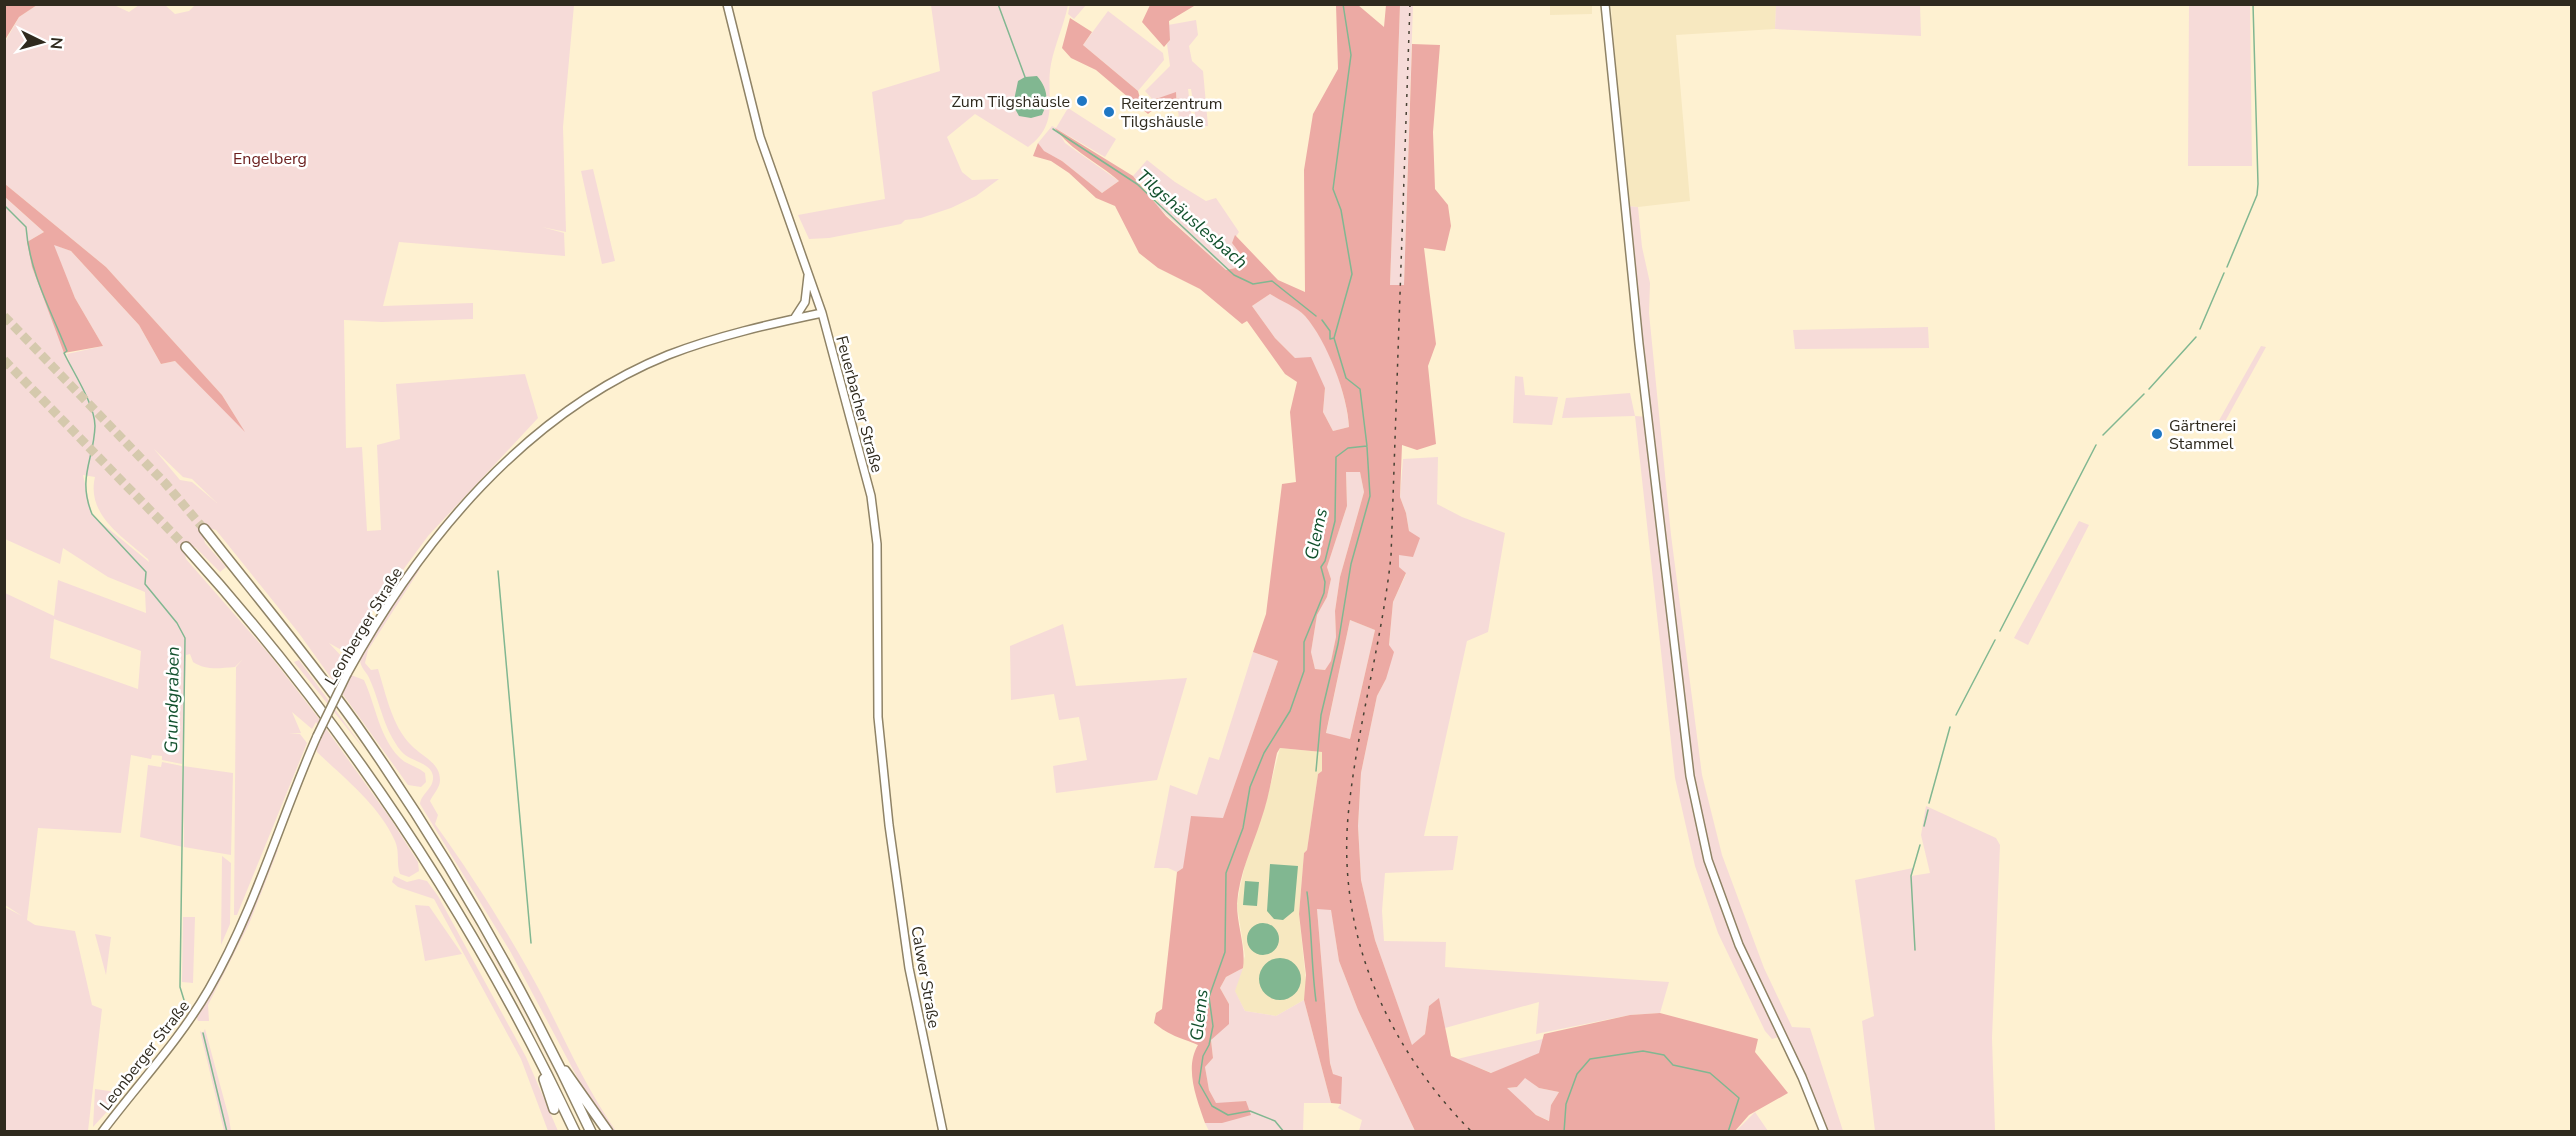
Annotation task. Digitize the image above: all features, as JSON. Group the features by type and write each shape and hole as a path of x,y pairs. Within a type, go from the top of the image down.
{"highway":[{"path":"204,529 309,662 408,801 469,900 591,1131"},
{"path":"186,547 306,688 392,807 474,938 534,1048 575,1131"},
{"path":"534,1048 554,1109"},
{"path":"557,1063 575,1082 608,1131"}],"main road":[{"name":"Feuerbacher Straße","path":"727,4 760,137 822,313 870,496 877,544 879,717 889,825"},
{"path":"1605,4 1640,344 1690,776 1712,871 1739,945 1802,1077 1824,1131"},
{"path":"794,320 805,302 809,273"},
{"name":"Leonberger Straße","path":"102,1131 178,1037 222,967 317,736 347,674 397,592 445,527 497,470 544,429 597,391 667,356 713,340 822,313"},
{"name":"Calwer Straße","path":"889,825 909,968 943,1131"}],"shaded area":[{"path":"5,4 37,5 19,17 5,40"},
{"path":"1194,4 1169,21 1170,40 1164,47 1142,22 1150,5"},
{"path":"1920,4 1776,6 1775,29 1676,35 1690,201 1638,207 1627,206 1611,5"},
{"path":"1336,5 1358,5 1384,27 1386,5 1400,5 1390,285 1404,285 1412,44 1440,45 1433,132 1435,189 1448,205 1451,226 1445,251 1424,248 1436,344 1428,366 1436,444 1417,450 1402,445 1400,497 1409,531 1420,538 1413,557 1399,555 1399,567 1406,573 1393,602 1389,645 1394,652 1386,679 1377,696 1361,773 1358,826 1361,880 1375,940 1412,1045 1425,1034 1429,1006 1439,998 1451,1056 1491,1073 1539,1053 1544,1034 1630,1015 1660,1013 1758,1039 1755,1052 1788,1093 1749,1115 1735,1131 1415,1131 1358,1010 1339,961 1331,910 1317,909 1330,1063 1333,1074 1342,1077 1341,1104 1331,1103 1304,1000 1306,975 1299,914 1304,853 1307,850 1318,774 1322,771 1322,752 1280,748 1264,812 1240,882 1237,904 1243,968 1226,977 1220,988 1229,1004 1229,1024 1211,1040 1213,1058 1205,1067 1209,1090 1216,1103 1246,1101 1251,1115 1222,1123 1205,1123 1192,1074 1194,1054 1198,1045 1170,1034 1154,1023 1156,1013 1162,1009 1177,872 1183,868 1191,816 1223,818 1278,661 1253,652 1266,614 1282,484 1296,482 1290,412 1297,382 1285,374 1247,321 1242,324 1200,289 1158,268 1139,253 1115,206 1096,198 1069,173 1051,161 1033,156 1038,143 1044,151 1062,161 1102,193 1119,181 1077,150 1055,128 1133,176 1166,216 1226,270 1245,266 1245,260 1232,243 1235,235 1278,280 1305,292 1304,170 1313,114 1338,69","holes":["1270,294 1305,316 1321,340 1335,369 1345,400 1349,427 1333,431 1323,412 1325,388 1311,357 1295,358 1275,338 1252,306","1346,472 1360,472 1364,492 1340,577 1335,611 1336,637 1331,661 1325,670 1315,669 1311,652 1317,615 1327,597 1331,579 1327,567 1347,506","1350,620 1375,630 1350,739 1326,733","1525,1078 1539,1088 1559,1092 1551,1105 1549,1121 1536,1115 1507,1088 1517,1087"]},
{"path":"1550,5 1592,5 1592,14 1550,15"},
{"path":"1070,18 1092,32 1083,45 1138,91 1140,98 1153,100 1176,92 1177,108 1169,102 1162,102 1148,114 1096,70 1071,58 1062,48"},
{"path":"1037,76 1046,95 1042,115 1031,118 1019,116 1013,105 1018,81 1025,77"},
{"path":"5,184 106,267 222,395 245,432 175,361 161,364 139,325 71,251 54,245 75,298 103,346 64,353 32,267 27,242 44,232 5,197"},
{"path":"1280,748 1322,752 1322,771 1318,774 1307,850 1304,853 1299,914 1307,992 1304,1000 1276,1016 1245,1011 1234,990 1245,956 1237,905 1240,888 1249,846 1265,806"},
{"path":"1270,864 1298,866 1294,911 1283,920 1274,919 1267,911"},
{"path":"1245,881 1259,882 1257,906 1243,905"},
{"path":"1263,923 1274,928 1279,939 1274,950 1263,955 1252,950 1247,939 1252,928"},
{"path":"1280,958 1295,964 1301,979 1295,994 1280,1000 1265,994 1259,979 1265,964"}],"green space":[{"name":"Engelberg","path":"196,4 574,5 563,127 566,232 542,227 564,233 565,256 399,242 383,306 473,303 473,319 382,322 344,320 346,448 362,447 367,531 381,530 377,445 400,439 396,384 525,374 538,418 428,536 370,615 350,652 345,652 329,643 346,661 338,677 345,687 351,675 364,680 387,741 403,760 425,773 426,782 421,787 408,785 298,632 216,530 208,528 203,535 205,543 226,567 220,572 195,547 184,548 186,559 269,654 317,716 390,818 418,862 419,871 409,877 400,874 395,841 380,816 371,804 317,752 316,747 323,732 316,722 312,729 292,712 301,733 289,734 300,734 307,743 237,915 234,915 236,667 243,659 235,667 213,668 198,665 193,662 190,654 186,655 182,764 162,760 162,756 152,755 151,759 131,755 121,833 38,828 27,920 35,925 75,931 92,1005 102,1009 88,1131 5,1131 5,907 22,916 5,905 5,593 54,616 58,580 146,613 145,592 108,577 63,548 60,564 5,539 5,197 44,232 27,242 34,272 70,364 67,354 103,346 75,298 53,244 71,251 139,325 161,364 175,361 243,429 222,395 106,267 5,184 5,42 19,17 37,5 114,5 129,12 139,5 165,5 175,14 189,11","holes":["154,449 183,477 192,479 217,503 192,482 180,480","83,475 95,477 94,491 101,514 149,562 92,515","54,619 141,651 138,689 50,658"]},
{"path":"1070,4 1086,5 1074,19 1068,14"},
{"path":"931,5 1068,5 1051,64 1048,119 1038,138 1028,147 975,114 947,137 962,172 972,180 999,179 976,196 951,208 921,218 829,238 809,239 798,215 885,199 872,92 940,71","holes":["1037,76 1046,95 1042,115"]},
{"path":"1400,5 1413,5 1404,286 1390,285"},
{"path":"1776,5 1920,5 1921,36 1775,29"},
{"path":"2189,5 2250,5 2252,166 2188,166"},
{"path":"1108,11 1163,53 1164,60 1138,91 1083,45"},
{"path":"1196,20 1198,35 1189,46 1192,61 1203,71 1208,126 1197,126 1191,89 1188,89 1193,127 1180,127 1176,93 1153,100 1145,91 1170,66 1167,44 1170,40 1168,25"},
{"path":"1068,108 1116,139 1105,157 1057,129 1065,143 1119,181 1102,193 1062,161 1043,151 1038,143 1052,126 1056,128"},
{"path":"1147,160 1175,182 1206,201 1216,198 1239,232 1232,243 1245,260 1245,266 1226,270 1155,204 1161,199 1133,176"},
{"path":"593,169 615,261 602,264 581,171"},
{"path":"1627,206 1638,207 1642,247 1650,283 1649,313 1671,535 1702,775 1722,855 1764,968 1792,1027 1810,1028 1843,1131 1824,1131 1782,1036 1772,1039 1765,1031 1718,933 1695,866 1675,778 1635,416 1648,417"},
{"path":"1270,294 1302,313 1321,339 1335,368 1345,399 1349,427 1333,431 1323,412 1325,388 1275,338 1252,306"},
{"path":"1928,327 1929,348 1795,349 1793,330"},
{"path":"2261,346 2266,347 2222,427 2217,424"},
{"path":"1515,376 1523,377 1525,395 1558,397 1552,425 1513,423"},
{"path":"1630,393 1635,416 1562,418 1566,398"},
{"path":"1438,457 1437,504 1462,517 1505,533 1488,632 1467,641 1424,836 1458,836 1453,870 1385,873 1382,911 1384,941 1446,942 1445,967 1669,982 1660,1013 1630,1015 1536,1034 1539,1002 1445,1028 1439,999 1429,1006 1425,1034 1412,1046 1375,940 1361,880 1358,826 1361,773 1377,696 1386,679 1393,602 1406,574 1399,567 1399,555 1409,531 1400,497 1403,459"},
{"path":"1346,471 1360,472 1364,492 1340,577 1335,611 1336,637 1331,662 1325,670 1315,669 1311,652 1317,615 1327,597 1331,579 1327,567 1347,506"},
{"path":"2079,521 2089,525 2028,645 2014,638"},
{"path":"420,569 368,650 365,663 371,670 378,669 390,709 404,737 437,768 440,783 430,801 438,815 435,824 518,951 586,1081 616,1131 612,1131 585,1092 510,951 420,804 432,784 431,771 405,755 395,742 386,725 370,680 361,665 361,655 371,634 416,570"},
{"path":"1350,620 1375,630 1350,739 1326,734"},
{"path":"1063,624 1076,686 1187,678 1157,780 1056,793 1053,766 1087,760 1079,717 1059,720 1054,694 1011,700 1010,646"},
{"path":"1253,652 1278,661 1223,819 1183,868 1177,872 1168,868 1154,868 1170,785 1197,795 1209,757 1219,760"},
{"path":"299,660 367,753 294,662"},
{"path":"162,762 182,766 183,847 140,837 148,765 161,767"},
{"path":"183,766 233,773 231,855 184,847"},
{"path":"1926,806 1996,838 2000,845 1992,1038 1995,1131 1875,1131 1862,1021 1874,1016 1855,880 1913,868 1911,876 1930,873 1921,835"},
{"path":"274,848 278,850 249,924 208,1005 209,1021 198,1021 196,1015 224,968"},
{"path":"222,856 231,863 230,924 221,945"},
{"path":"437,859 510,985 585,1131 512,990"},
{"path":"394,876 407,882 419,879 427,881 438,896 526,1057 558,1131 548,1131 521,1059 434,899 398,887 392,882"},
{"path":"415,905 429,906 462,954 425,961"},
{"path":"1317,909 1331,909 1339,961 1358,1010 1415,1131 1359,1131 1362,1120 1338,1108 1341,1103 1330,1063"},
{"path":"183,917 195,917 193,983 182,982"},
{"path":"95,934 111,937 106,975"},
{"path":"1243,968 1235,991 1245,1011 1276,1016 1304,1000 1331,1103 1304,1103 1303,1131 1209,1131 1205,1123 1222,1123 1246,1101 1216,1104 1209,1090 1205,1067 1213,1058 1211,1040 1229,1004 1220,988 1226,977"},
{"path":"205,1029 231,1131 224,1131 200,1031 203,1033"},
{"path":"1543,1039 1540,1053 1492,1073 1457,1059"},
{"path":"1525,1077 1539,1088 1559,1092 1551,1105 1550,1121 1536,1115 1506,1088 1517,1087"},
{"path":"95,1089 124,1093 93,1127"},
{"path":"1755,1112 1768,1131 1735,1132"}],"waterway":[{"path":"998,4 1025,77"},
{"name":"Glems","path":"1284,1132 1275,1121 1250,1111 1228,1115 1212,1106 1199,1083 1203,1056 1209,1045 1213,1026 1209,997 1225,952 1226,873 1243,828 1250,787 1264,753 1290,711 1304,671 1304,642 1324,593 1325,582 1321,567 1325,561 1335,521 1336,457 1348,448 1367,446 1360,389 1346,378 1334,338 1352,274 1341,210 1333,189 1351,55 1343,4"},
{"path":"2227,267 2257,195 2253,4"},
{"name":"Tilgshäuslesbach","path":"1053,129 1137,184 1234,275 1253,284 1272,281 1316,316"},
{"name":"Grundgraben","path":"4,205 26,227 36,275 67,351 64,353 83,389 94,418 94,438 86,479 92,514 146,572 145,584 177,623 185,638 180,987 184,1000"},
{"path":"2200,329 2224,273"},
{"path":"1322,320 1330,331 1330,339 1334,338"},
{"path":"2149,389 2196,337"},
{"path":"2103,435 2144,394"},
{"path":"2000,631 2096,445"},
{"path":"1316,771 1321,715 1338,644 1351,564 1370,496 1367,447"},
{"path":"498,571 531,943"},
{"path":"1956,715 1995,640"},
{"path":"1929,803 1950,727"},
{"path":"1924,826 1928,810"},
{"path":"1915,950 1911,876 1920,845"},
{"path":"1307,892 1316,1001"},
{"name":"Grundgraben","path":"203,1033 227,1132"},
{"name":"Glems","path":"1564,1132 1566,1104 1577,1074 1590,1059 1643,1051 1664,1055 1673,1065 1710,1073 1739,1098 1728,1132"}],"tunnel":[{"path":"4,316 165,483 204,529"},
{"path":"4,360 186,547"}],"railway":[{"path":"1410,4 1391,556 1382,619 1353,776 1347,853 1350,897 1359,941 1373,983 1391,1023 1414,1062 1441,1098 1472,1132"}],"place":[{"name":"Zum Tilgshäusle","path":"1082,101"},
{"name":"Reiterzentrum Tilgshäusle","path":"1109,112"},
{"name":"Gärtnerei Stammel","path":"2157,434"}]}
